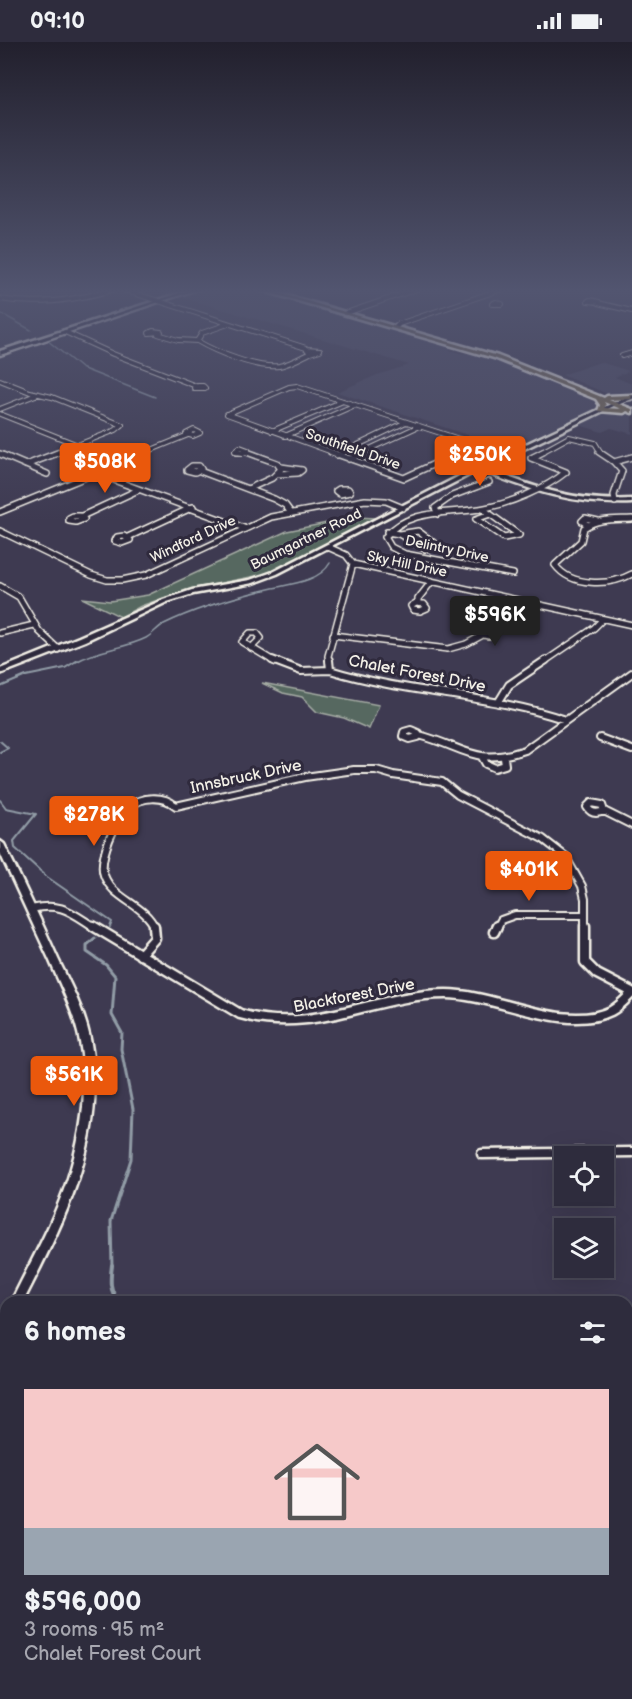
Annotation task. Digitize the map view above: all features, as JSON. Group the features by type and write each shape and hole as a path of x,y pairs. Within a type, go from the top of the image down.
{"main road":[{"path":"522,366 632,412"},
{"path":"598,397 631,397"},
{"path":"598,397 603,405 600,410 632,412"},
{"name":"Baumgartner Road","path":"0,672 58,649 165,600 192,592 260,579 328,547 479,468 615,404"},
{"path":"479,468 566,499 632,501"},
{"path":"461,478 498,476"},
{"path":"0,844 71,996 82,1030 89,1070 86,1131 74,1178 58,1220 20,1296"}],"street":[{"path":"146,366 196,386"},
{"path":"266,366 268,370 274,370 280,369 278,366"},
{"path":"0,380 52,397 122,425 116,430 26,465"},
{"name":"Southfield Drive","path":"295,386 343,401 419,426 471,445 411,476 404,477 227,414 295,386"},
{"path":"0,409 38,394"},
{"path":"615,404 631,397"},
{"path":"272,431 343,401"},
{"path":"285,436 355,405"},
{"path":"0,414 78,445"},
{"path":"337,455 406,422"},
{"path":"349,459 419,426"},
{"path":"0,512 188,435"},
{"path":"386,535 397,525 415,517 499,505 566,472 531,458 573,436 595,443 598,451 622,471 614,495 615,502"},
{"path":"527,445 544,450"},
{"path":"247,452 281,467 302,470 298,473 279,474 248,489"},
{"path":"0,454 47,474"},
{"path":"449,457 479,468"},
{"path":"614,462 632,457"},
{"path":"279,474 281,467"},
{"path":"200,471 285,505 291,513"},
{"path":"95,473 138,490 193,507 244,528"},
{"path":"438,514 435,508 441,501 489,482"},
{"path":"82,516 138,490"},
{"path":"347,494 353,501"},
{"name":"Windford Drive","path":"0,531 91,575 115,580 146,575 271,517 353,501 379,500 403,508"},
{"path":"128,537 193,507"},
{"path":"483,509 490,514 519,535 504,538 476,519 490,514"},
{"path":"632,519 598,520 588,525 584,528 581,541 575,548 556,562 557,570 568,576 605,584 622,581 632,574"},
{"path":"386,535 418,531 438,546 425,549 399,534"},
{"name":"Delintry Drive","path":"386,535 387,544 409,555 513,574"},
{"path":"328,547 346,555 353,564"},
{"name":"Sky Hill Drive","path":"353,564 632,625"},
{"name":"Chalet Forest Drive","path":"353,564 328,656 330,670 355,679 498,703 566,720"},
{"path":"418,603 418,599 432,581"},
{"path":"0,586 20,596 26,603 34,625 58,649"},
{"path":"498,703 509,685 594,628 603,619"},
{"path":"0,633 34,625"},
{"path":"333,635 448,649 466,644 481,636"},
{"path":"251,648 297,670 330,670"},
{"path":"419,735 466,754 504,758 525,750 632,673"},
{"path":"600,738 632,750"},
{"path":"482,757 483,762 490,768 496,769 505,765 504,758"},
{"name":"Innsbruck Drive","path":"140,955 155,938 154,924 147,915 108,882 102,869 103,857 113,835 132,805 160,798 169,799 176,806 305,777 354,770 375,770 442,782 458,795 543,839 565,856 578,876 584,893 585,915"},
{"path":"604,811 632,825"},
{"name":"Blackforest Drive","path":"31,909 57,905 240,1014 260,1021 280,1023 445,994 473,996 573,1017 590,1017 611,1011 632,992"},
{"path":"494,932 501,920 515,915 585,915 585,962 597,974 632,992"},
{"path":"482,1154 632,1152"}],"shaded area":[{"path":"405,366 513,366 601,404 598,408 510,449 337,392"},
{"path":"587,366 614,366 629,371 615,377 632,384 632,392 610,395 562,375"},
{"path":"605,413 624,413 632,416 632,434 611,428 602,432 576,424"}],"green space":[{"path":"357,517 376,518 265,574 186,590 141,606 121,617 82,598 110,601 148,595 287,531"},
{"path":"262,683 379,705 369,729 344,718 317,712 302,697 283,693"}],"waterway":[{"path":"79,366 155,397"},
{"path":"76,662 93,654 138,642 164,624 204,608 244,595 313,578 330,563"},
{"path":"0,687 26,676 65,668 78,660"},
{"path":"0,741 8,748 0,752"},
{"path":"0,800 6,808 36,814 14,841 15,848 47,877 112,922 110,927"},
{"path":"95,938 87,945 87,952 106,965 115,976 112,1015 122,1033 121,1049 133,1109 131,1159 111,1221 112,1265"},
{"path":"112,1265 111,1285 115,1296"}]}
